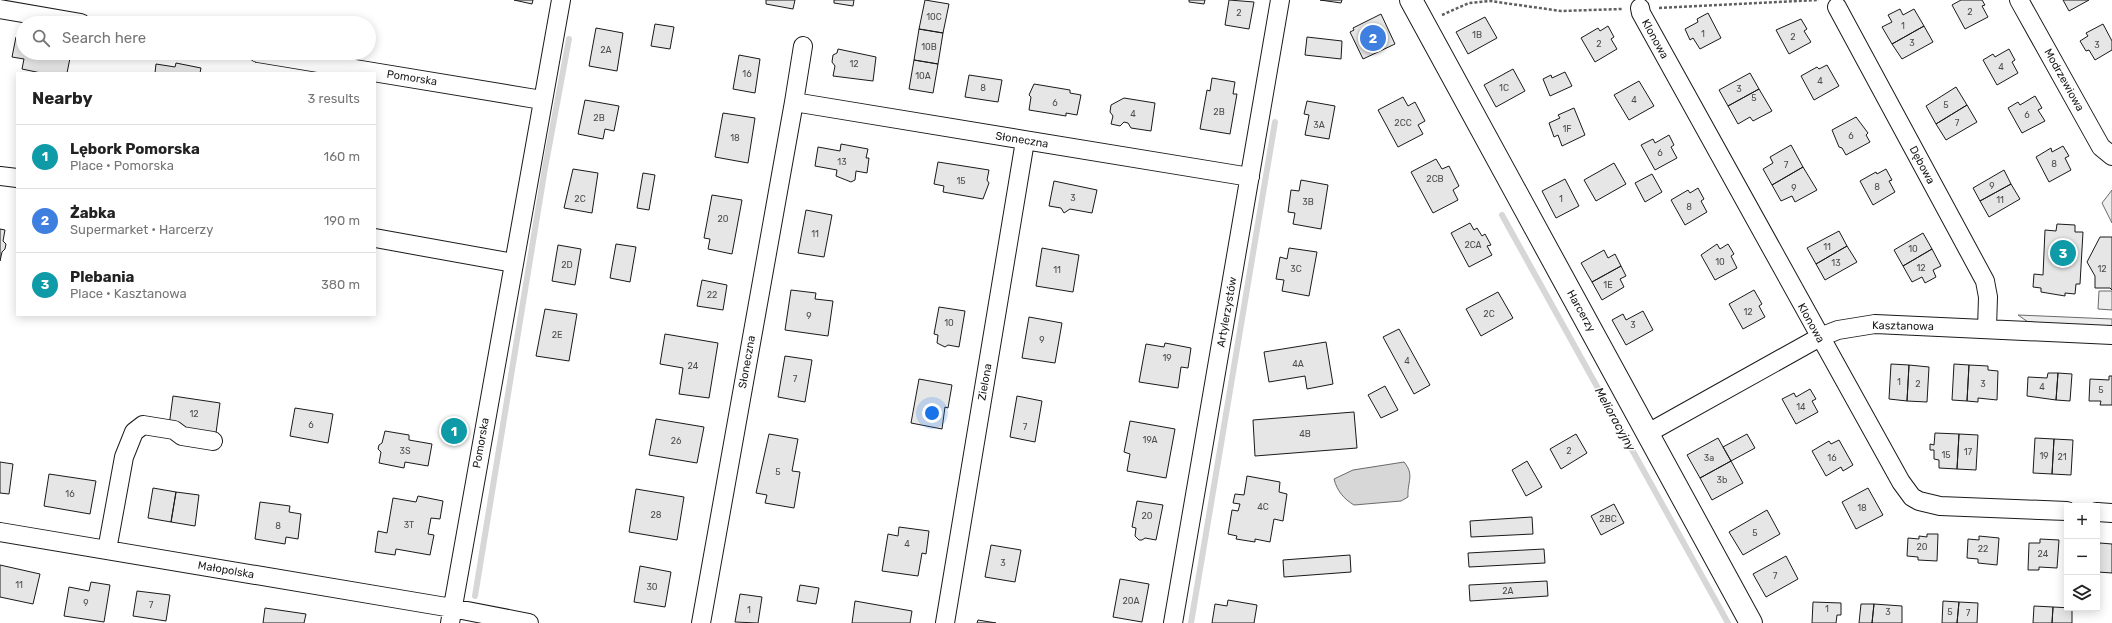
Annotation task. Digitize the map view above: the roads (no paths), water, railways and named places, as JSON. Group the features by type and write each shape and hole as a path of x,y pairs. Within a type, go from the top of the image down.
{"street":[{"name":"Pomorska","path":"451,616 561,0"},
{"name":"Artylerzystów","path":"1173,623 1280,0"},
{"name":"Harcerzy","path":"1410,0 1751,623"},
{"name":"Modrzewiowa","path":"2019,0 2101,147 2112,156"},
{"name":"Dębowa","path":"1837,7 1985,281 1988,297 1987,328"},
{"name":"Klonowa","path":"1640,8 1641,13 1900,482 1912,497 1919,501 1940,506 2064,511"},
{"path":"0,9 40,16"},
{"name":"Słoneczna","path":"701,623 803,46"},
{"name":"Pomorska","path":"300,60 373,72"},
{"name":"Pomorska","path":"376,73 542,100"},
{"name":"Słoneczna","path":"794,102 1250,177"},
{"name":"Zielona","path":"945,623 1025,141"},
{"path":"0,176 16,178"},
{"path":"376,238 513,263"},
{"name":"Kasztanowa","path":"1648,433 1820,337 1838,330 1874,324 1987,328 2112,335"},
{"path":"107,550 124,457 134,432 143,425 174,430 182,436 213,441"},
{"path":"2100,512 2112,512"},
{"name":"Małopolska","path":"0,532 107,550 451,616 528,623"}],"waterway":[{"path":"475,596 545,168 569,39"},
{"path":"1191,623 1275,122"},
{"name":"Melioracyjny","path":"1502,215 1728,623"}],"place":[{"name":"Żabka","path":"1373,38"},
{"name":"Plebania","path":"2063,253"},
{"name":"Lębork Pomorska","path":"454,431"}]}
